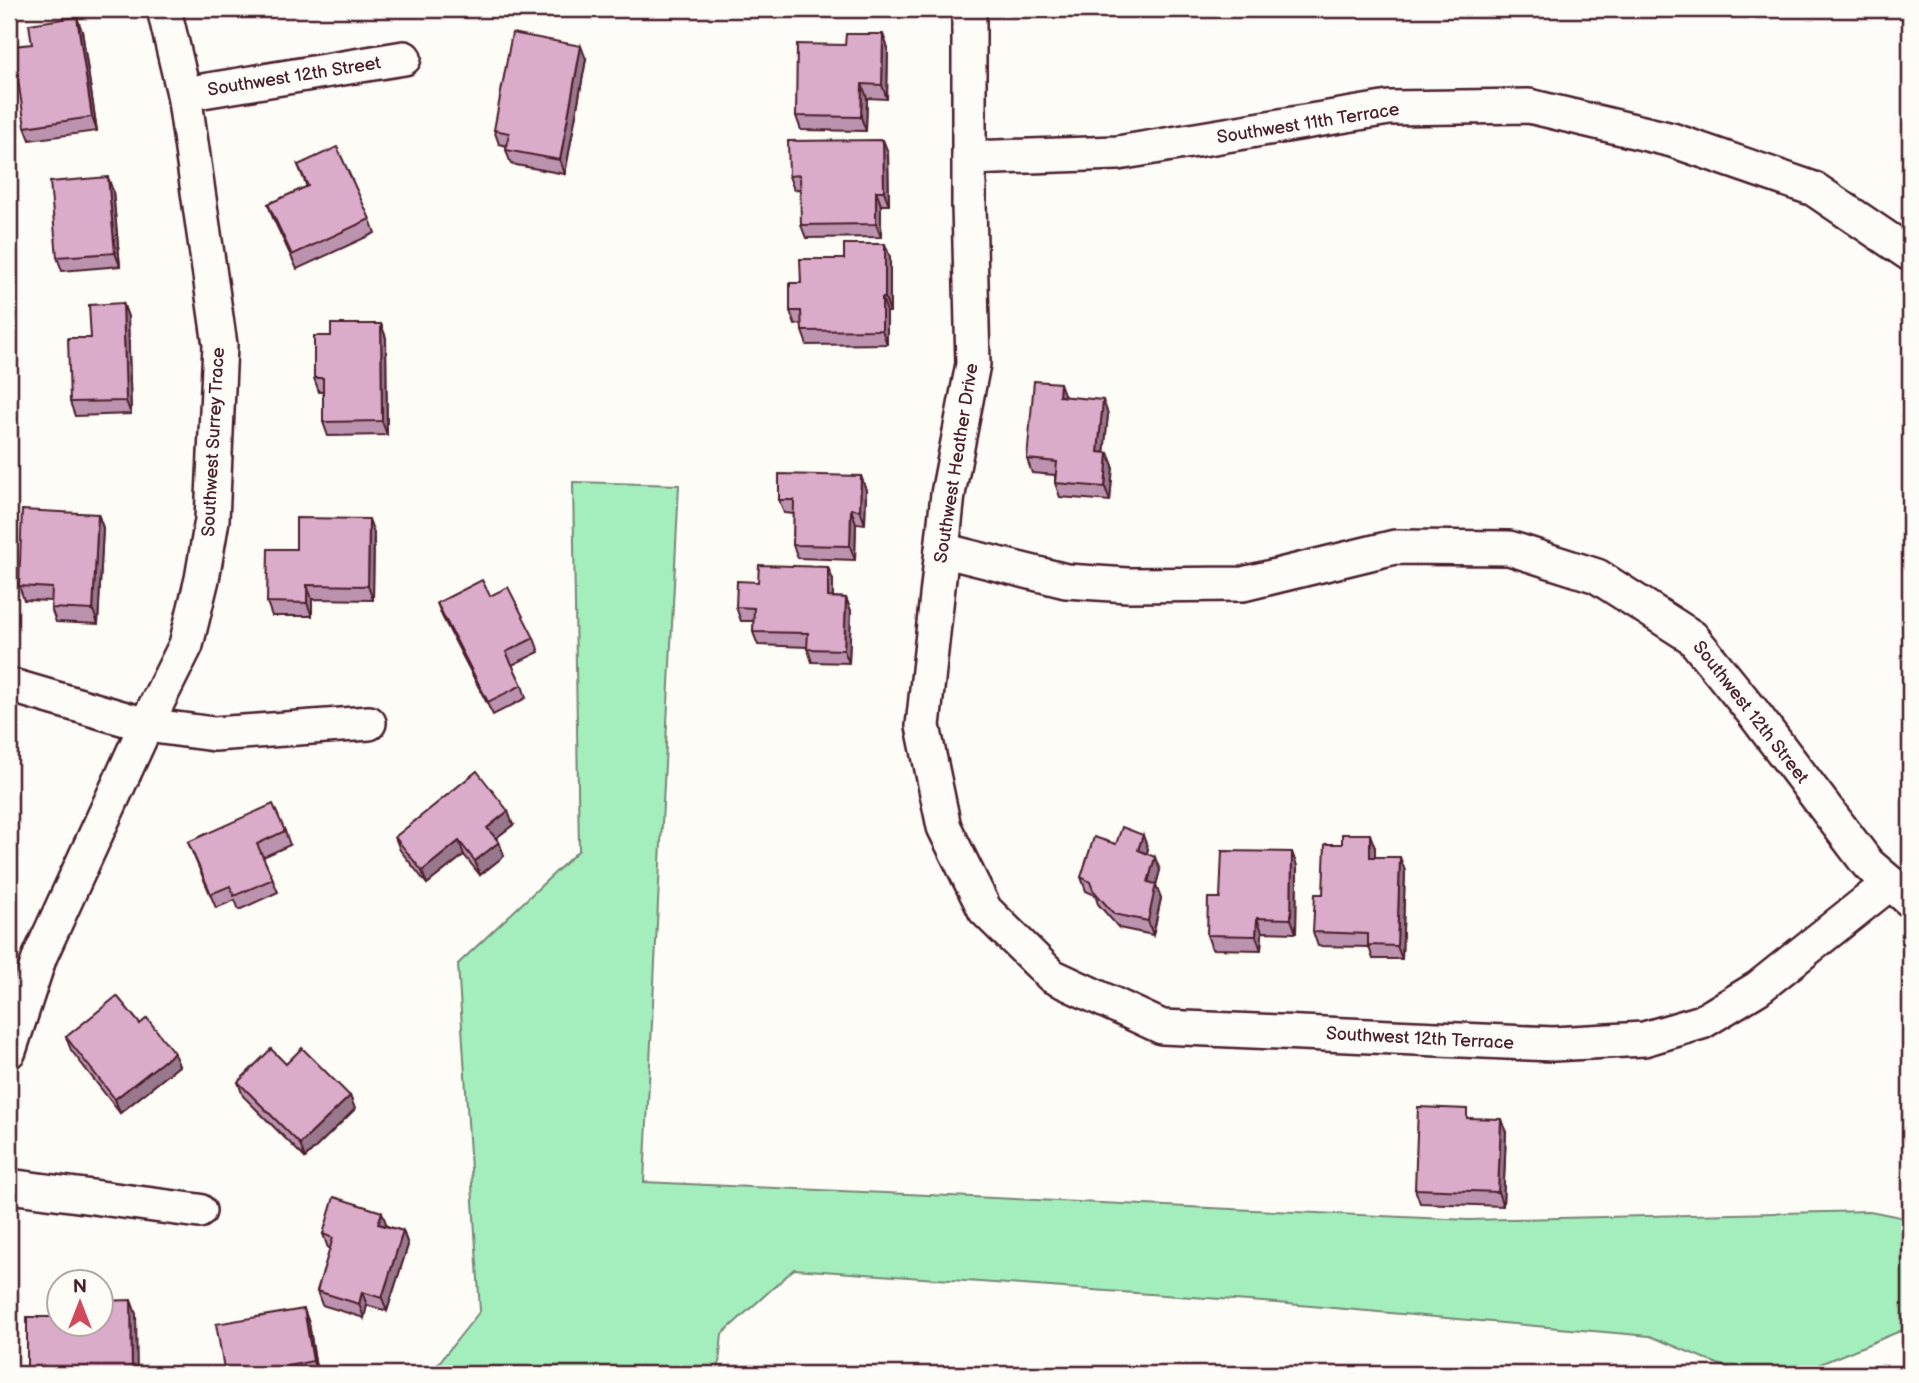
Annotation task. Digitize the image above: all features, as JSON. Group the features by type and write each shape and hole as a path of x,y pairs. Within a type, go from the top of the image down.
{"street":[{"name":"Southwest Surrey Trace","path":"9,1051 40,956 146,724 186,645 202,579 212,520 220,345 184,94 164,9"},
{"name":"Southwest Heather Drive","path":"965,868 944,827 923,726 948,494 973,364 969,9"},
{"name":"Southwest 12th Street","path":"184,94 404,58"},
{"name":"Southwest 11th Terrace","path":"969,158 1118,153 1389,108 1529,106 1672,140 1814,189 1910,254"},
{"name":"Southwest 12th Street","path":"942,550 1066,582 1128,585 1243,584 1395,547 1508,548 1597,576 1692,637 1868,864 1900,891"},
{"path":"9,685 146,724 215,734 369,723"},
{"name":"Southwest 12th Terrace","path":"965,868 985,910 1052,976 1162,1027 1553,1044 1644,1039 1702,1022 1758,988 1900,891"},
{"path":"9,1186 199,1211"}],"green space":[{"path":"573,482 679,485 644,1182 1468,1220 1870,1211 1910,1219 1910,1327 1796,1374 1742,1374 1650,1336 1277,1303 794,1269 722,1334 718,1374 430,1374 480,1311 458,964 579,850"}],"building":[{"path":"77,17 92,117 25,127 13,46 32,44 29,24"},
{"path":"512,33 581,46 560,160 506,150 509,133 494,130"},
{"path":"846,34 883,34 882,85 862,84 861,117 796,116 797,44 845,45"},
{"path":"883,140 884,191 876,191 876,224 801,225 800,175 789,176 788,141"},
{"path":"337,147 370,219 292,255 268,204 308,186 298,165"},
{"path":"108,177 115,253 57,257 50,182"},
{"path":"844,244 885,244 882,330 802,331 801,311 790,311 790,283 801,283 800,259 844,259"},
{"path":"123,303 126,401 70,402 68,338 91,338 89,305"},
{"path":"331,324 381,324 382,421 323,422 323,378 314,378 314,336 331,336"},
{"path":"1034,381 1060,383 1059,396 1103,400 1098,452 1108,453 1105,487 1055,483 1057,462 1027,459"},
{"path":"779,474 861,476 860,510 851,509 850,546 793,545 794,500 779,500"},
{"path":"22,510 98,514 93,610 51,608 52,588 19,586"},
{"path":"296,518 369,519 368,586 307,585 307,603 267,602 268,549 296,549"},
{"path":"759,565 828,567 828,597 846,598 844,650 807,649 808,633 753,632 754,608 736,607 737,581 758,582"},
{"path":"482,580 490,596 508,587 534,638 506,652 522,685 488,702 437,603"},
{"path":"477,771 508,811 487,828 499,842 475,861 459,841 422,871 395,837"},
{"path":"273,804 285,831 257,844 273,879 234,896 230,886 211,894 188,842"},
{"path":"1122,827 1143,835 1138,850 1155,857 1148,882 1156,884 1148,921 1114,914 1093,890 1090,882 1081,877 1094,837 1116,844"},
{"path":"1342,834 1370,834 1370,857 1400,857 1397,946 1368,945 1368,934 1313,932 1315,894 1323,894 1325,844 1342,844"},
{"path":"1222,851 1292,852 1291,919 1257,918 1256,936 1207,935 1208,898 1220,898"},
{"path":"117,996 140,1024 147,1018 174,1053 115,1099 66,1037"},
{"path":"302,1048 350,1096 300,1144 238,1082 271,1049 286,1064"},
{"path":"1418,1107 1467,1109 1467,1118 1501,1119 1498,1192 1415,1189"},
{"path":"334,1197 382,1212 378,1224 403,1231 382,1298 362,1292 359,1304 317,1291 333,1238 323,1234"},
{"path":"131,1300 132,1374 27,1374 27,1317 46,1317 46,1338 116,1338 116,1301"},
{"path":"304,1309 313,1361 287,1366 288,1374 225,1374 216,1324"}]}
